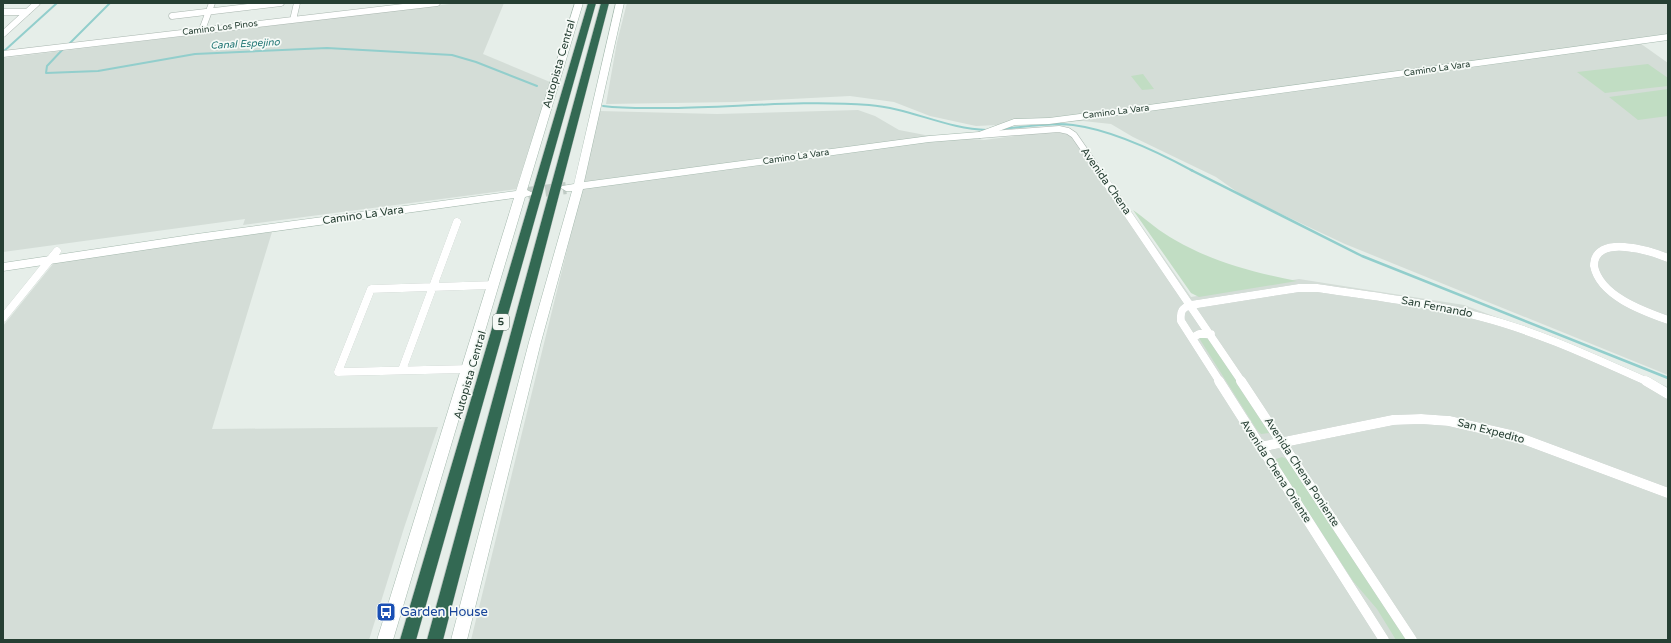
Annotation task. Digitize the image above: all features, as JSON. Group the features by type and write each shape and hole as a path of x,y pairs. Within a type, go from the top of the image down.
{"highway":[{"name":"Autopista Central","path":"408,640 592,3"},
{"name":"5","path":"435,640 605,3"}],"street":[{"path":"3,34 6,28 37,3"},
{"path":"202,30 212,3"},
{"path":"172,16 281,3"},
{"path":"293,20 297,3"},
{"path":"358,12 359,3"},
{"name":"Camino Los Pinos","path":"3,54 358,12 401,5 437,3"},
{"path":"385,640 517,211 525,193 557,72 579,3"},
{"path":"459,640 536,342 572,187 620,3"},
{"path":"3,12 27,12"},
{"name":"Camino La Vara","path":"572,187 930,139 984,134 1014,122 1049,120 1126,110 1668,37"},
{"name":"Avenida Chena","path":"984,134 1059,129 1068,131 1074,135 1191,305"},
{"name":"Camino La Vara","path":"3,259 54,255 197,238 525,193"},
{"path":"496,196 508,200 517,211"},
{"path":"402,370 456,222"},
{"path":"1668,258 1647,250 1621,247 1602,250 1597,256 1594,264 1601,281 1617,296 1641,309 1668,320"},
{"path":"3,318 54,255"},
{"name":"Camino La Vara","path":"3,267 54,255"},
{"path":"468,369 338,372 372,289 494,286"},
{"name":"San Fernando","path":"1191,305 1299,288 1317,288 1443,306 1483,317 1544,338 1631,374 1668,394"},
{"name":"Avenida Chena Poniente","path":"1191,305 1412,640"},
{"name":"Avenida Chena Oriente","path":"1191,305 1183,308 1180,316 1192,338 1384,640"},
{"path":"1192,338 1199,334 1211,334"},
{"name":"San Expedito","path":"1260,447 1393,420 1421,419 1454,421 1514,436 1668,493"}],"shaded area":[{"path":"458,3 504,3 483,54 550,82 517,189 243,225 245,219 3,252 3,58"},
{"path":"627,3 1668,3 1668,36 1637,41 1668,63 1668,375 1345,244 1243,196 1216,177 1133,137 1111,124 1083,121 976,126 930,116 894,102 850,96 735,102 606,104 617,42"},
{"path":"858,110 875,116 899,130 925,135 984,140 1067,129 1077,133 1191,297 1299,279 1464,305 1533,331 1668,387 1668,640 471,640 581,193 599,111 717,114"},
{"path":"272,232 212,429 438,427 404,528 369,640 3,640 3,326 57,259"}],"green space":[{"path":"1648,64 1668,78 1668,86 1605,93 1577,72"},
{"path":"1143,74 1154,89 1142,90 1131,76"},
{"path":"1668,89 1668,116 1638,120 1609,97"},
{"path":"1133,210 1169,237 1204,255 1234,266 1297,281 1199,297 1191,293"},
{"path":"1199,338 1210,340 1268,429 1269,433 1261,434 1257,430"},
{"path":"1282,457 1289,460 1406,640 1396,640 1377,609 1353,581 1277,464 1276,459"}],"waterway":[{"path":"3,52 57,3"},
{"name":"Canal Espejino","path":"68,45 110,3"},
{"name":"Canal Espejino","path":"64,48 47,66 46,73 98,71 195,54 327,48 452,55 476,62 537,86"},
{"path":"603,106 620,108 646,108 796,103 869,105 899,110 957,126 987,130"},
{"path":"1002,129 1055,124 1088,128 1135,143 1165,156 1193,171"},
{"path":"1191,170 1362,256 1668,378"}],"tunnel":[{"path":"528,193 566,188"}],"place":[{"name":"Garden House","path":"386,612"}]}
